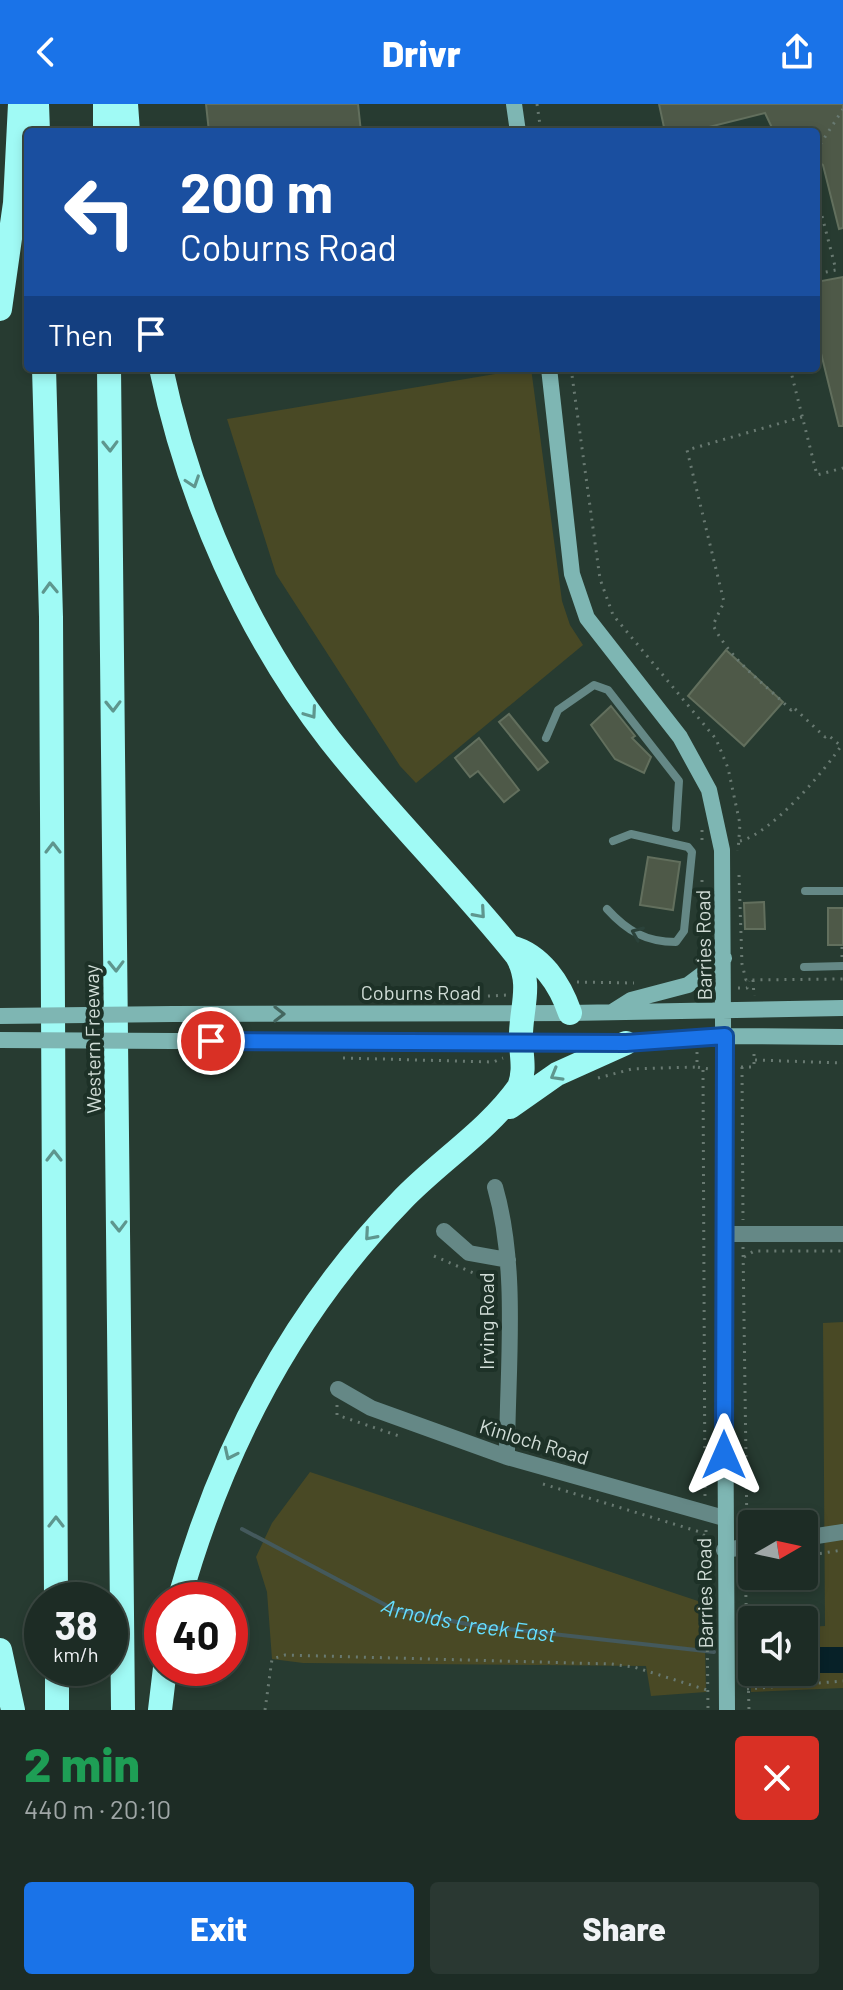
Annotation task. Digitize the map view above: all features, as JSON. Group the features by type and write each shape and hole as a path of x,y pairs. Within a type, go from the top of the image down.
{"highway":[{"path":"0,309 15,203 20,104"},
{"path":"37,104 38,128"},
{"path":"105,104 105,128"},
{"path":"126,104 128,128"},
{"name":"Western Freeway","path":"44,372 51,633 56,1582"},
{"name":"Western Freeway","path":"109,372 123,1710"},
{"path":"162,372 182,448 207,520 236,587 279,664 329,739 362,780 509,946 522,965 525,1004 519,1087 483,1126 375,1229 341,1269 282,1354 228,1459 185,1582"},
{"path":"509,946 528,951 558,988 570,1013"},
{"path":"483,1126 557,1074 626,1043"},
{"path":"0,1650 13,1710"},
{"path":"57,1686 57,1710"},
{"path":"160,1710 163,1686"}],"main road":[{"path":"514,104 517,128"},
{"name":"Barries Road","path":"549,372 572,574 587,618 680,737 709,790 722,850 727,1710"},
{"path":"610,1013 631,1000 688,985 724,958"},
{"name":"Coburns Road","path":"0,1016 525,1004 570,1013 725,1007 843,1008"},
{"path":"0,1040 522,1048 725,1036 843,1037"}],"street":[{"name":"Irving Road","path":"495,1187 504,1218 508,1260 507,1457"},
{"path":"444,1231 469,1253 508,1260"},
{"path":"723,1234 843,1234"},
{"name":"Kinloch Road","path":"338,1389 371,1408 507,1457 724,1518"},
{"path":"818,1536 843,1532"},
{"path":"724,1550 738,1548"}],"lane":[{"path":"546,738 558,710 594,685 608,690 679,781 676,828"},
{"path":"607,909 626,929 658,942 676,942 684,931 692,852 688,847 631,834 613,841"},
{"path":"805,891 843,891"},
{"path":"804,967 843,966"}],"path":[{"path":"537,104 540,128"},
{"path":"820,145 843,109"},
{"path":"820,208 836,270 820,273"},
{"path":"791,372 817,475 843,468"},
{"path":"739,841 748,839 784,811 842,745 828,735 825,737 793,707 791,710 726,650 713,625 724,602 687,450 802,417"},
{"path":"702,819 702,856"},
{"path":"687,969 702,949 702,871"},
{"path":"558,988 585,980 645,981"},
{"path":"468,997 525,1004"},
{"path":"338,1058 493,1062 522,1048"},
{"path":"754,1060 843,1063"},
{"path":"590,1080 632,1069 697,1067"},
{"path":"742,1067 750,1510"},
{"path":"703,1070 708,1710"},
{"path":"743,1257 754,1251 843,1251"},
{"path":"434,1256 492,1281 493,1374"},
{"path":"818,1554 843,1550"},
{"path":"746,1590 749,1710"},
{"path":"265,1710 272,1659 285,1655 611,1664 634,1667 708,1690 843,1681"}],"shaded area":[{"path":"507,372 532,372 562,601 570,625 583,645 416,783 400,766 276,574 227,419"},
{"path":"843,1322 843,1688 751,1692 751,1686 818,1686 818,1626 825,1626 823,1323"},
{"path":"310,1472 704,1603 706,1692 651,1696 646,1666 303,1663 272,1659 267,1592 256,1557 272,1523"}],"building":[{"path":"206,104 358,104 361,128 209,128"},
{"path":"659,104 843,104 843,228 839,229 820,163 820,128 772,128 765,113 705,128 664,128"},
{"path":"843,277 843,426 839,426 820,349 820,281"},
{"path":"726,650 783,702 744,746 688,696"},
{"path":"611,706 635,736 632,738 651,757 644,773 615,759 591,725"},
{"path":"509,714 548,762 538,770 499,722"},
{"path":"479,738 519,790 504,802 478,771 470,777 455,758"},
{"path":"648,857 680,862 673,910 640,905"},
{"path":"764,902 765,929 745,929 744,903"},
{"path":"828,908 843,908 843,945 828,945"}],"waterway":[{"name":"Arnolds Creek East","path":"242,1529 393,1609 472,1625 714,1652"},
{"name":"Arnolds Creek East","path":"818,1660 843,1660"}],"route":[{"path":"211,1041 626,1043 725,1036 724,1455"}]}
